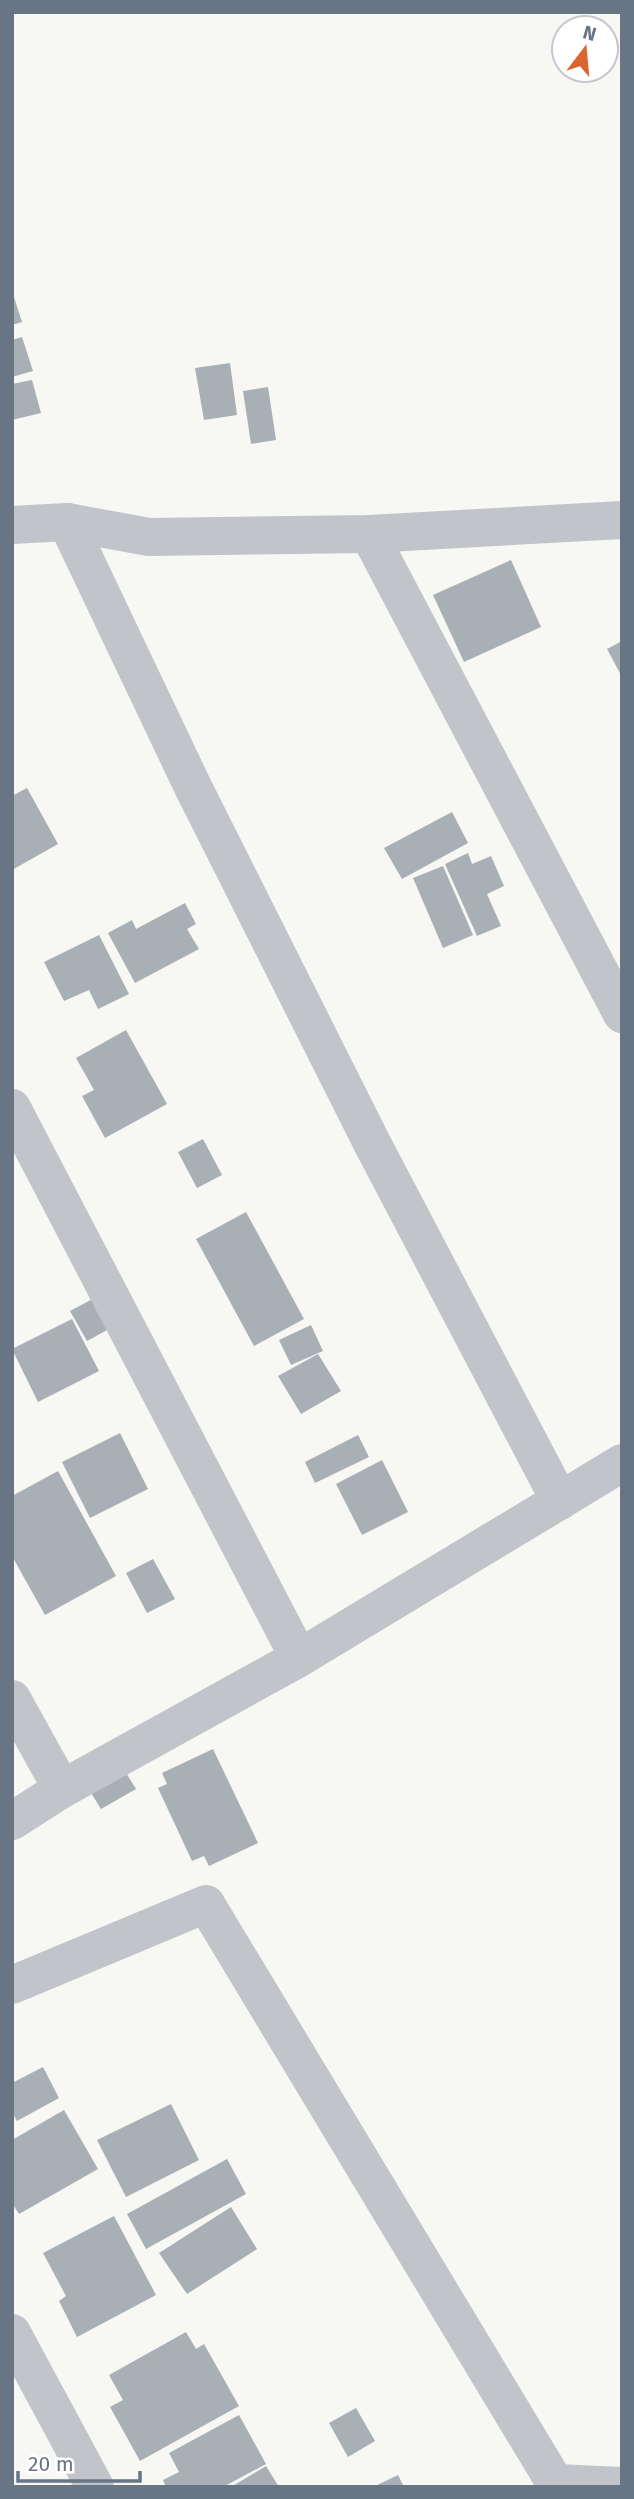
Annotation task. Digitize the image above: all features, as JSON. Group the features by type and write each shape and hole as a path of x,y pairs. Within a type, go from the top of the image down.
{"street":[{"path":"12,525 67,522 149,537 369,534 622,520"},
{"path":"67,522 193,787 360,1120 560,1501"},
{"path":"369,534 618,1000"},
{"path":"12,1108 299,1657"},
{"path":"12,1821 62,1790 299,1657 622,1463"},
{"path":"12,1699 62,1790"},
{"path":"12,1985 206,1904 552,2485 622,2486"},
{"path":"12,2333 95,2487"}],"building":[{"path":"12,291 22,322 12,325"},
{"path":"22,337 33,371 12,377 12,340"},
{"path":"230,363 237,415 204,420 195,368"},
{"path":"32,380 41,413 12,420 12,384"},
{"path":"268,387 276,440 251,444 243,391"},
{"path":"511,560 541,627 464,662 433,595"},
{"path":"622,641 622,677 607,649"},
{"path":"27,788 58,844 12,870 12,796"},
{"path":"452,812 468,843 402,879 384,848"},
{"path":"468,853 472,864 491,856 504,886 487,894 501,926 477,936 445,864"},
{"path":"443,866 473,935 443,948 413,878"},
{"path":"185,903 196,924 187,929 199,949 135,983 108,933 132,920 136,929"},
{"path":"99,935 129,994 98,1009 89,990 64,1001 44,962"},
{"path":"126,1030 167,1104 105,1138 82,1096 94,1090 76,1058"},
{"path":"203,1139 222,1175 197,1188 178,1152"},
{"path":"246,1212 304,1319 254,1346 196,1239"},
{"path":"102,1294 118,1324 87,1341 70,1311"},
{"path":"72,1319 99,1371 38,1402 12,1349"},
{"path":"311,1325 323,1351 291,1365 279,1340"},
{"path":"318,1354 341,1391 301,1414 278,1376"},
{"path":"120,1433 148,1489 90,1518 62,1462"},
{"path":"358,1435 369,1457 315,1483 305,1462"},
{"path":"382,1460 408,1512 362,1535 336,1484"},
{"path":"58,1471 116,1576 45,1615 12,1556 12,1496"},
{"path":"153,1559 175,1599 147,1613 126,1573"},
{"path":"213,1749 258,1843 209,1866 204,1856 192,1861 158,1788 167,1784 162,1773"},
{"path":"123,1768 136,1789 101,1809 88,1788"},
{"path":"43,2067 59,2098 17,2121 12,2112 12,2083"},
{"path":"171,2104 199,2160 126,2197 97,2140"},
{"path":"64,2110 98,2169 19,2214 12,2203 12,2140"},
{"path":"227,2159 246,2194 146,2249 127,2214"},
{"path":"231,2207 257,2249 187,2294 159,2253"},
{"path":"114,2216 156,2295 77,2337 59,2301 66,2296 43,2253"},
{"path":"186,2332 196,2349 204,2344 239,2406 140,2461 110,2407 123,2400 109,2375"},
{"path":"356,2408 375,2441 348,2457 329,2423"},
{"path":"239,2415 266,2464 223,2487 166,2487 163,2480 179,2472 169,2453"},
{"path":"266,2466 279,2487 231,2487"},
{"path":"398,2475 404,2487 373,2487"}]}
